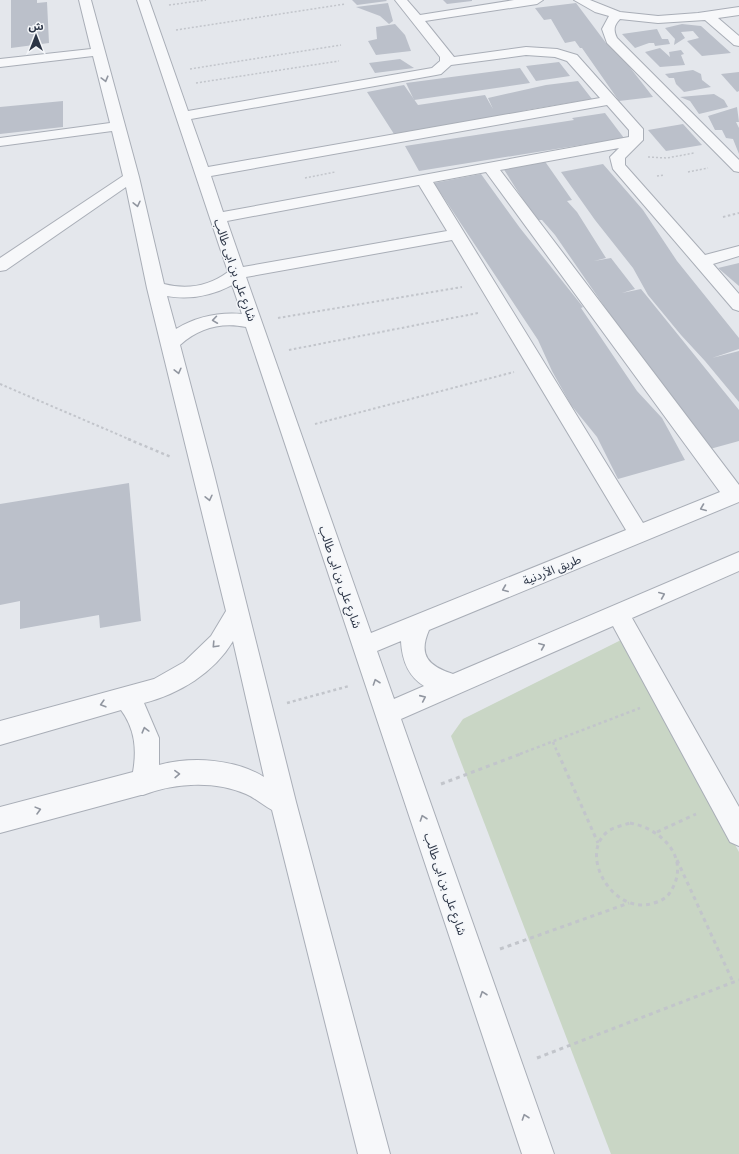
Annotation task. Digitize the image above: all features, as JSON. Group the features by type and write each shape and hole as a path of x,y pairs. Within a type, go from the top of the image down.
{"street":[{"path":"85,0 131,177 156,288 203,470 283,802 374,1154"},
{"path":"401,0 447,57 447,62"},
{"path":"417,19 537,0"},
{"path":"580,0 591,6 618,15 665,21 739,11"},
{"name":"شارع على بن ابى طالب","path":"145,4 538,1154"},
{"path":"618,15 611,20 607,27 608,34 612,40 739,168"},
{"path":"708,16 739,42"},
{"path":"183,116 427,73 436,71 447,62 535,49 561,53 572,58 636,129 631,145 617,157 618,166 739,305"},
{"path":"0,63 98,52"},
{"path":"202,173 611,100"},
{"path":"0,142 117,126"},
{"path":"218,218 490,167 631,145"},
{"path":"490,167 737,494"},
{"path":"0,266 131,177"},
{"path":"424,180 639,534"},
{"path":"156,288 170,292 200,292 221,285 236,273 456,234"},
{"path":"701,262 739,251"},
{"path":"171,342 187,330 208,321 239,319 253,322"},
{"name":"طريق الأردنية","path":"364,646 737,494"},
{"path":"387,714 739,561"},
{"path":"0,733 160,688 192,668 219,643 237,613"},
{"path":"618,614 739,833"},
{"path":"420,624 412,642 415,662 431,678 453,685"},
{"path":"126,698 142,719 146,732 148,754 143,783"},
{"path":"0,820 143,783 171,774 215,773 251,783 283,802"}],"path":[{"path":"145,4 206,0"},
{"path":"155,33 345,4"},
{"path":"170,79 341,45"},
{"path":"170,79 339,61"},
{"path":"631,145 652,158 667,158 721,149"},
{"path":"723,217 739,213"},
{"path":"253,322 486,283"},
{"path":"264,355 502,309"},
{"path":"290,431 537,366"},
{"path":"0,384 203,470"},
{"path":"261,710 375,679"},
{"path":"415,794 665,698"},
{"path":"553,742 599,843"},
{"path":"657,832 722,801"},
{"path":"675,856 678,870 676,884 669,896 657,903 643,906 629,903 615,896 605,884 598,870 596,856 599,843 606,832 616,825 630,823 643,825 657,832 668,843 675,856 733,982"},
{"path":"471,960 629,903"},
{"path":"509,1069 739,980"}],"green space":[{"path":"623,639 739,852 739,1154 611,1154 451,736 463,719"}],"building":[{"path":"11,0 37,0 37,3 47,2 49,43 11,48"},
{"path":"352,0 386,0 387,1 357,5"},
{"path":"443,0 472,0 472,1 447,4"},
{"path":"388,3 393,21 389,24 380,16 356,7"},
{"path":"576,3 606,43 611,43 653,97 619,101 582,48 580,48 575,41 565,43 551,19 544,20 535,8"},
{"path":"395,24 405,35 411,51 376,55 368,41 377,39 376,27"},
{"path":"682,24 701,26 731,53 702,56 687,41 699,38 693,31 681,32 685,38 674,45 675,39 665,28"},
{"path":"657,29 662,39 668,39 670,44 655,46 654,43 649,43 635,48 622,34"},
{"path":"660,48 670,57 669,52 681,50 684,54 681,55 685,65 660,67 645,52"},
{"path":"400,59 414,68 375,73 369,63"},
{"path":"559,62 570,76 536,81 526,66"},
{"path":"520,68 530,83 414,100 406,83"},
{"path":"693,70 701,74 702,80 711,87 684,92 676,84 674,78 669,78 665,74"},
{"path":"739,72 739,91 737,92 721,74"},
{"path":"578,81 592,99 527,110 498,117 394,134 367,92 404,85 418,105 485,95 493,109 488,98 546,85"},
{"path":"714,94 724,100 728,107 699,114 690,101 680,97"},
{"path":"63,101 63,127 0,134 0,107"},
{"path":"737,107 739,122 736,122 739,128 739,154 733,139 726,138 722,130 715,130 708,116"},
{"path":"605,113 624,138 419,171 405,146 574,120 572,118"},
{"path":"683,124 702,145 666,151 648,130"},
{"path":"544,160 572,200 567,201 577,212 606,258 594,261 611,258 635,289 622,293 641,289 739,410 739,441 710,449 620,329 555,235 542,220 536,220 503,168"},
{"path":"603,164 643,210 677,261 739,338 739,349 712,358 739,351 739,402 648,295 633,268 595,220 561,172"},
{"path":"481,174 520,228 583,307 581,308 637,391 662,418 685,460 618,479 597,437 571,405 552,371 538,340 434,183"},
{"path":"739,263 739,286 718,268"},
{"path":"129,483 141,621 100,628 99,615 20,629 20,601 0,605 0,504"}]}
